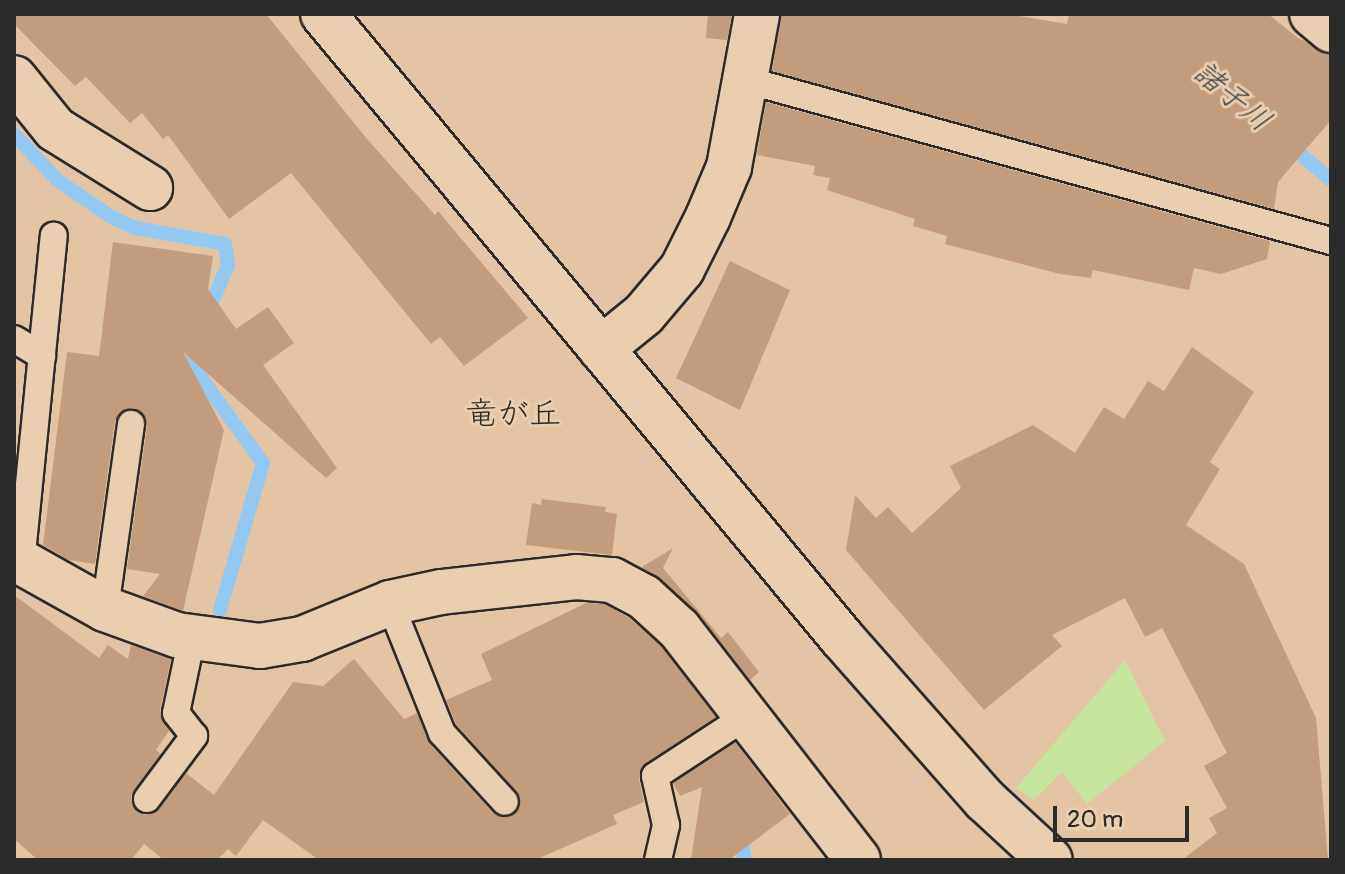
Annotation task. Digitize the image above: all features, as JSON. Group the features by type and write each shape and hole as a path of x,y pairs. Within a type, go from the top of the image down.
{"street":[{"path":"323,14 929,738 985,800 1050,860"},
{"path":"601,349 644,314 682,269 729,167 757,14"},
{"path":"1312,14 1331,30"},
{"path":"14,78 55,129 150,188"},
{"path":"18,561 105,609 192,637 260,646 302,639 390,603 484,584 576,577 612,580 644,597 679,629 732,726 858,860"}],"lane":[{"path":"746,80 1331,241"},
{"path":"18,561 54,236"},
{"path":"14,339 42,356"},
{"path":"105,609 131,424"},
{"path":"390,603 442,733 505,802"},
{"path":"147,799 194,736 176,713 192,637"},
{"path":"658,860 666,825 655,776 732,726"}],"green space":[{"path":"1125,660 1165,741 1087,804 1062,772 1034,800 1016,788"}],"building":[{"path":"14,14 266,14 367,139 435,215 438,211 528,318 464,366 440,337 431,344 291,173 229,219 168,135 163,139 142,113 130,123 86,77 75,86 14,24"},
{"path":"708,14 732,14 727,40 706,38"},
{"path":"781,14 1007,14 1067,24 1069,14 1268,14 1298,38 1331,54 1331,120 1278,182 1274,209 772,71"},
{"path":"766,102 1270,241 1267,259 1221,274 1194,268 1189,290 1093,270 1091,278 1060,274 945,244 947,236 913,226 915,219 827,190 830,178 813,175 815,166 757,155"},
{"path":"113,242 213,256 208,289 236,329 268,307 294,343 263,365 337,468 326,478 183,352 224,430 183,611 143,596 160,574 127,569 147,426 140,411 126,409 115,421 95,564 69,560 43,545 67,352 99,356"},
{"path":"730,261 790,290 740,410 676,378"},
{"path":"1192,347 1254,392 1210,462 1220,469 1186,525 1244,564 1316,718 1328,860 1182,860 1217,833 1209,818 1227,808 1204,766 1227,753 1162,628 1145,637 1125,598 1052,635 1062,646 984,710 846,550 855,495 876,518 888,507 912,533 961,488 950,466 1033,425 1075,453 1104,407 1124,419 1148,381 1164,391"},
{"path":"542,499 606,507 605,512 617,514 612,555 526,545 532,503 541,505"},
{"path":"673,548 663,568 721,638 728,632 759,672 750,680 696,611 642,567"},
{"path":"14,595 99,658 108,645 128,659 131,645 171,659 160,710 169,731 156,750 161,754 131,796 133,806 144,815 159,809 186,773 214,795 293,682 323,686 354,659 404,719 417,713 430,744 493,813 509,817 520,808 517,792 456,724 446,700 492,680 481,654 586,603 605,604 629,618 661,646 716,717 646,763 639,779 644,802 613,815 617,824 535,860 319,860 263,820 236,856 228,849 217,860 164,860 144,844 131,860 38,860 14,839"},
{"path":"735,742 790,814 729,860 691,860 702,787 680,796 673,783"}],"waterway":[{"path":"14,134 57,180 113,218 135,228 225,244 228,265 206,316"},
{"name":"諸子川","path":"1287,143 1331,180"},
{"path":"195,342 191,364 263,463 220,610"},
{"path":"740,830 745,860"}],"district":[{"name":"竜が丘","path":"513,414"}]}
